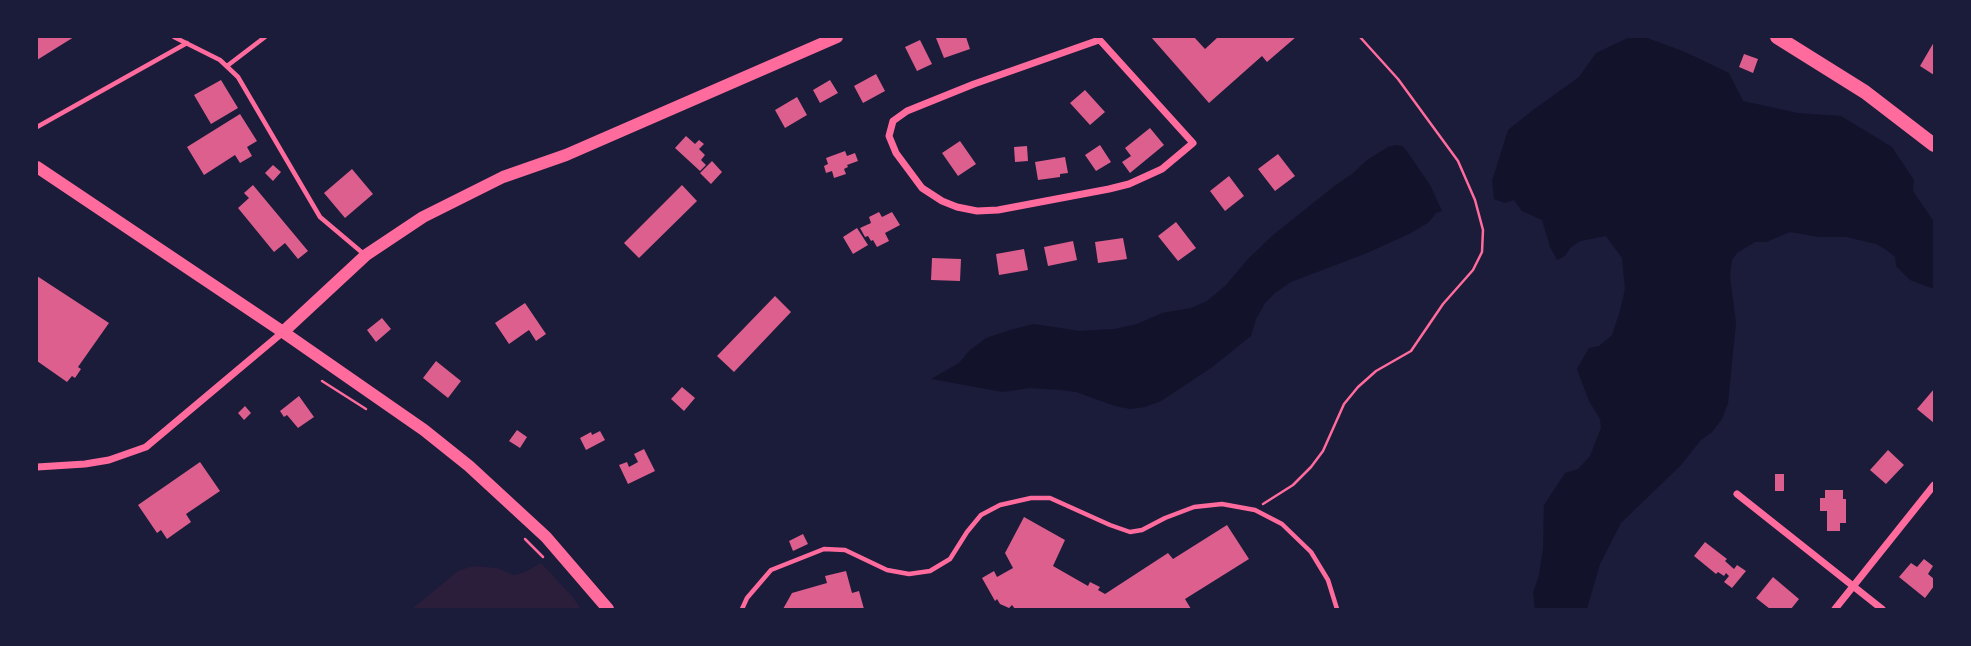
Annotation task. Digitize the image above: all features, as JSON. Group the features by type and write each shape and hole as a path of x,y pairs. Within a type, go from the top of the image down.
{"main road":[{"path":"283,332 366,255 423,217 503,177 566,155 837,37"},
{"path":"1777,37 1865,92 1934,145"},
{"path":"37,167 424,430 469,466 546,537 608,609"}],"street":[{"path":"1098,38 1193,143 1162,169 1109,189 977,211 957,207 927,192 895,153 890,136 893,121 907,111 1098,38"},
{"path":"37,467 108,460 146,447 283,332"},
{"path":"1835,609 1934,485"},
{"path":"1737,494 1882,609"}],"lane":[{"path":"174,37 220,60 238,77 320,217 366,255"},
{"path":"227,66 265,37"},
{"path":"37,127 187,42"},
{"path":"742,609 747,597 771,569 824,549 845,550 887,570 909,574 930,571 950,559 981,514 1000,505 1031,498 1050,498 1130,532 1142,530 1194,507 1222,504 1255,510 1282,524 1311,552 1328,580 1338,609"}],"path":[{"path":"1255,510 1293,485 1311,467 1323,452 1344,404 1357,387 1376,371 1411,351 1443,304 1473,270 1482,252 1483,230 1475,200 1458,160 1398,79 1360,37"},
{"path":"323,381 375,415"},
{"path":"520,533 548,563"}],"shaded area":[{"path":"1630,37 1644,37 1661,43 1729,73 1743,101 1798,113 1841,116 1892,147 1914,180 1913,191 1934,222 1934,289 1910,280 1896,266 1895,257 1885,249 1876,244 1846,237 1819,237 1790,232 1766,242 1755,242 1737,253 1732,260 1730,276 1736,323 1728,403 1722,419 1680,466 1621,523 1600,564 1587,609 1535,609 1533,593 1543,549 1544,505 1565,473 1578,469 1590,456 1601,428 1600,419 1589,401 1577,369 1589,348 1599,346 1612,335 1625,289 1622,258 1606,236 1580,241 1557,260 1542,220 1522,211 1514,200 1505,203 1494,199 1492,181 1508,130 1579,77 1596,53"},
{"path":"1396,145 1406,150 1430,185 1442,211 1411,233 1291,282 1265,303 1251,336 1211,368 1161,401 1130,409 1076,392 1030,388 1003,392 931,379 959,363 986,338 1010,330 1034,324 1080,331 1114,329 1207,301 1226,285 1273,235 1367,160"},
{"path":"541,563 581,609 412,609 458,571 473,566 497,568 514,575"}],"building":[{"path":"37,37 74,37 37,60"},
{"path":"966,37 970,49 944,58 936,38"},
{"path":"1151,37 1194,37 1205,49 1218,37 1296,37 1267,62 1262,56 1209,103"},
{"path":"920,40 932,64 917,71 905,47"},
{"path":"1934,42 1934,75 1920,66"},
{"path":"1744,54 1758,59 1753,73 1739,67"},
{"path":"876,74 885,91 863,103 854,86"},
{"path":"221,80 238,108 211,124 194,95"},
{"path":"830,80 838,93 820,103 813,90"},
{"path":"1085,90 1105,112 1090,125 1070,103"},
{"path":"797,97 807,115 785,128 775,110"},
{"path":"240,114 257,141 247,147 252,156 240,163 235,155 204,175 187,147"},
{"path":"1150,128 1164,145 1130,173 1122,162 1131,156 1125,148"},
{"path":"686,136 695,144 699,140 704,144 699,149 705,155 701,160 706,165 700,171 675,148"},
{"path":"960,141 976,164 958,176 942,153"},
{"path":"1100,145 1111,162 1096,171 1085,155"},
{"path":"1027,146 1028,161 1015,162 1014,147"},
{"path":"845,151 847,156 855,153 858,161 847,165 844,169 846,174 834,178 832,171 826,173 826,158"},
{"path":"1278,154 1295,176 1275,191 1258,169"},
{"path":"1065,157 1068,173 1038,180 1035,162"},
{"path":"712,161 722,172 711,184 700,173"},
{"path":"273,165 281,172 273,181 265,173"},
{"path":"352,169 373,194 345,218 324,193"},
{"path":"1229,176 1244,196 1225,211 1210,191"},
{"path":"253,185 308,251 298,259 285,243 274,252 238,208 249,198 244,193"},
{"path":"682,185 697,201 639,258 624,243"},
{"path":"879,212 882,217 892,212 900,225 885,233 889,241 877,247 873,240 865,237 860,228 871,223 869,217"},
{"path":"1176,222 1196,248 1178,261 1158,236"},
{"path":"857,228 868,245 853,254 843,237"},
{"path":"1123,238 1127,259 1098,263 1095,242"},
{"path":"1073,241 1077,260 1048,266 1044,247"},
{"path":"1024,249 1028,270 999,275 996,254"},
{"path":"932,258 961,259 960,281 931,280"},
{"path":"37,276 109,323 78,367 81,369 75,378 72,376 67,382 37,361"},
{"path":"775,296 791,312 734,372 717,356"},
{"path":"525,303 546,334 536,341 529,330 509,344 495,323"},
{"path":"382,318 391,329 376,342 367,330"},
{"path":"436,361 461,381 448,398 423,378"},
{"path":"682,387 695,398 684,411 671,399"},
{"path":"1934,389 1934,423 1917,409"},
{"path":"299,396 314,417 298,428 280,411"},
{"path":"245,406 251,413 244,420 238,413"},
{"path":"517,430 527,437 520,448 509,441"},
{"path":"600,431 605,440 586,450 580,438"},
{"path":"644,449 655,471 628,484 619,465 627,462 629,467 638,462 634,454"},
{"path":"1888,450 1904,465 1886,484 1870,470"},
{"path":"200,462 220,491 186,514 191,522 167,539 161,530 157,533 138,505"},
{"path":"1775,474 1784,474 1784,491 1775,491"},
{"path":"1825,490 1843,490 1843,499 1846,499 1846,523 1840,523 1840,531 1827,531 1827,511 1820,511 1820,498 1825,498"},
{"path":"1024,517 1065,540 1053,566 1088,586 1090,582 1100,587 1098,590 1105,594 1168,553 1173,559 1227,525 1249,559 1185,599 1191,609 1015,609 1012,605 1009,608 1000,604 997,599 995,601 982,578 994,571 997,577 1013,568 1005,553"},
{"path":"803,534 808,544 793,551 789,541"},
{"path":"1705,542 1727,559 1725,561 1734,569 1737,565 1746,571 1732,588 1724,582 1729,576 1726,573 1724,576 1718,572 1716,574 1694,556"},
{"path":"1924,559 1933,566 1928,574 1934,579 1934,586 1925,598 1899,577 1911,563 1917,567"},
{"path":"846,571 852,593 859,591 864,609 783,609 792,593 827,583 825,576"},
{"path":"1773,577 1799,599 1791,609 1770,609 1756,598"}]}
